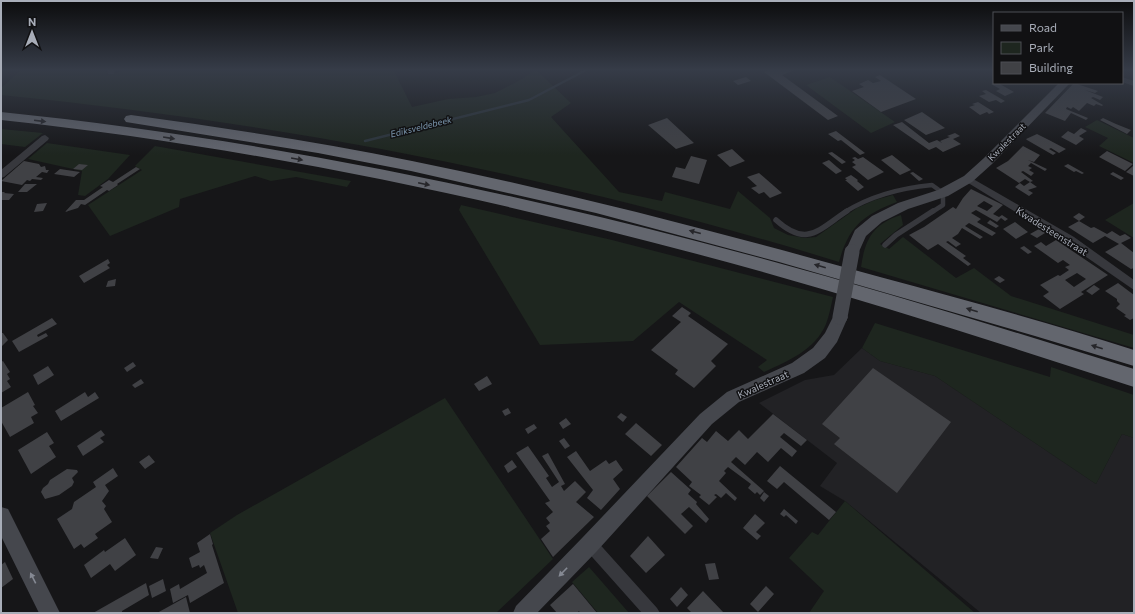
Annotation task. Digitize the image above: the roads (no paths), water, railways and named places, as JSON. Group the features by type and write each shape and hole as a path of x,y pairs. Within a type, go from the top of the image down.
{"highway":[{"path":"1,104 138,120 251,137 379,160 558,197 685,229 819,266 1134,358"},
{"path":"1,116 125,132 248,151 372,173 550,211 677,243 812,280 960,323 1134,378"}],"street":[{"name":"Kwalestraat","path":"523,613 590,544 706,419 733,398 798,368 819,353 831,336 840,317 852,252 860,233 877,219 903,206 943,194 968,179 988,161 1051,98"},
{"path":"1,175 45,138"},
{"name":"Kwadesteenstraat","path":"968,179 1070,240 1134,286"},
{"path":"1,516 50,613"},
{"path":"590,544 652,613"}],"lane":[{"path":"776,220 790,233 805,235 815,231 850,209 877,195 904,188 932,185 943,194 943,205 896,235 885,245"}],"waterway":[{"name":"Ediksveldebeek","path":"365,141 533,98"}]}
